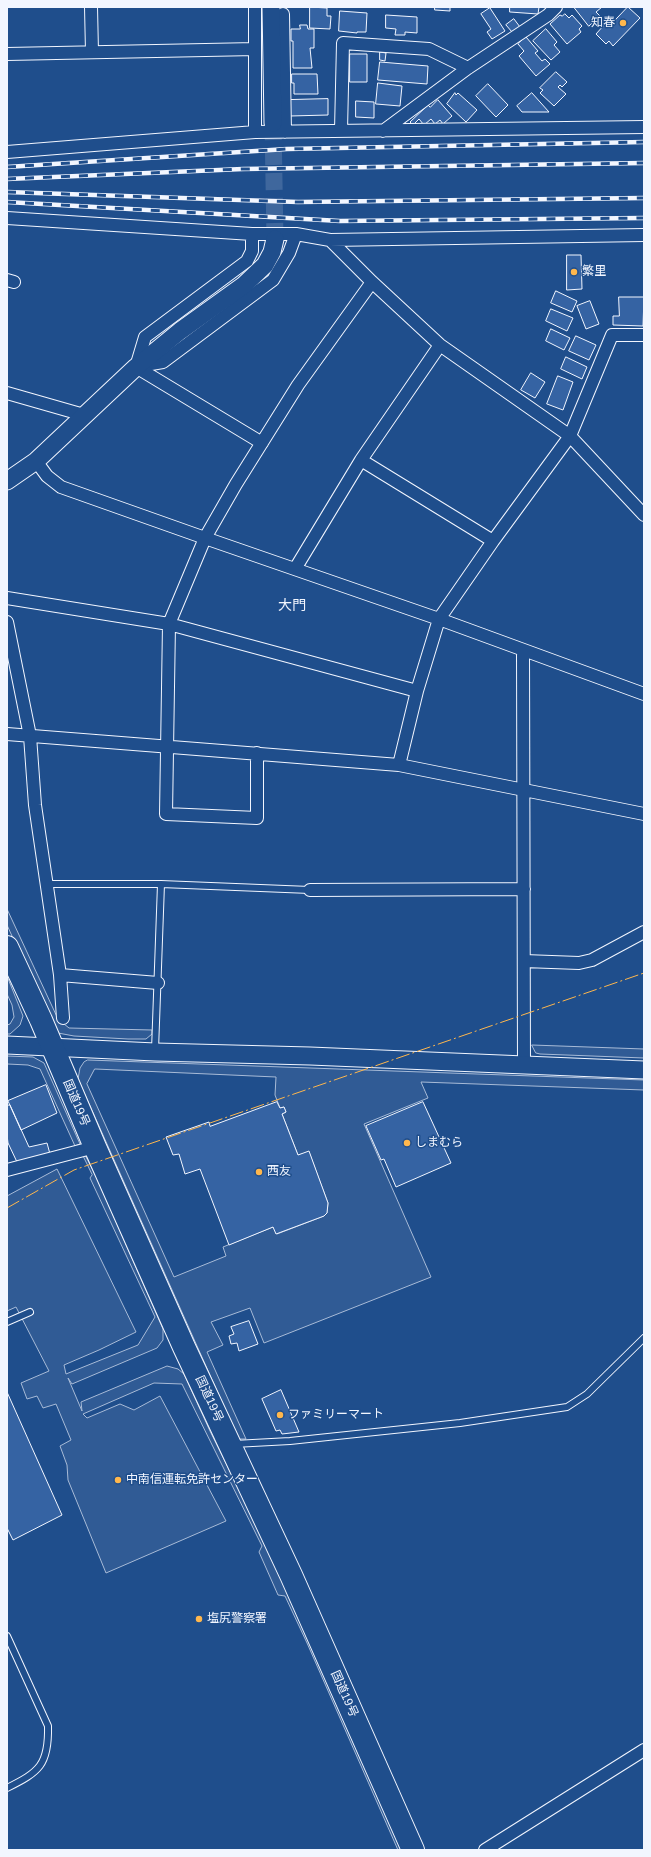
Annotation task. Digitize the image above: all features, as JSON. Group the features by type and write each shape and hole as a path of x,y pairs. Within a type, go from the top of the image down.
{"highway":[{"name":"国道19号","path":"7,947 184,1347 291,1574 413,1850"}],"street":[{"path":"91,7 92,52"},
{"path":"255,7 255,132"},
{"path":"383,131 468,68 556,7"},
{"path":"277,10 279,127"},
{"path":"341,130 343,43 429,49 468,68"},
{"path":"7,54 255,49"},
{"path":"7,152 255,132 279,127 383,131 644,127"},
{"path":"7,218 252,234 296,234 330,240 644,235"},
{"path":"136,367 145,337 247,261 252,251 252,234"},
{"path":"136,367 163,362 273,280 289,253 296,234"},
{"path":"7,482 36,461 136,367 180,331 244,285 265,265 272,252 275,239"},
{"path":"330,240 372,282 440,345 570,436 644,515"},
{"path":"257,753 257,818 166,814 169,624 205,538 298,385 372,282"},
{"path":"399,765 417,691 439,619 493,541 570,436 612,335 644,335"},
{"path":"295,569 361,460 440,345"},
{"path":"136,367 262,443"},
{"path":"7,393 84,415"},
{"path":"361,460 493,541"},
{"path":"36,461 47,476 61,487 439,619 644,694"},
{"path":"7,598 169,624 417,691"},
{"path":"7,622 30,736 35,805 60,975 63,1018"},
{"path":"523,651 524,1066"},
{"path":"7,734 166,745 399,765 644,814"},
{"path":"310,890 524,888"},
{"path":"524,961 579,963 592,960 644,932"},
{"path":"60,975 158,983"},
{"path":"7,1045 644,1070"},
{"path":"7,1170 95,1147"},
{"path":"485,1850 644,1750"}],"lane":[{"path":"46,884 161,884 310,890"},
{"path":"155,1052 161,884"},
{"path":"7,1322 30,1312"},
{"path":"230,1444 290,1441 460,1423 567,1407 587,1394 644,1338"},
{"path":"7,1636 48,1726 46,1754 40,1766 31,1776 7,1788"}],"shaded area":[{"path":"7,909 58,1019 69,1028 152,1030 152,1034 146,1039 128,1039 74,1036 58,1033 41,1000 7,925"},
{"path":"7,976 23,1016 20,1025 10,1034 7,1034 7,1025 10,1024 14,1017 12,1005 7,994"},
{"path":"532,1045 644,1049 644,1058 540,1054 536,1053"},
{"path":"7,1056 33,1057 44,1063 80,1144 75,1146 40,1069 28,1065 7,1064"},
{"path":"88,1060 644,1080 644,1090 421,1082 428,1098 364,1124 431,1277 264,1343 250,1308 211,1322 223,1345 207,1352 246,1439 240,1439 238,1438 78,1079 80,1068 84,1062","holes":["95,1069 276,1077 275,1095 280,1108 284,1107 286,1112 282,1114 298,1155 309,1152 328,1203 327,1213 324,1216 277,1234 273,1227 223,1247 226,1256 174,1277 87,1084"]},
{"path":"83,1155 85,1155 96,1176 163,1329 163,1340 157,1348 72,1384 68,1378 82,1411 81,1402 167,1366 178,1369 184,1374 210,1431 264,1540 402,1850 398,1850 307,1643 285,1596 278,1595 259,1552 262,1546 182,1384 154,1383 83,1414 87,1418 120,1404 134,1410 160,1396 226,1521 106,1573 68,1480 67,1465 60,1446 71,1440 56,1404 43,1408 37,1396 27,1399 21,1383 49,1371 16,1307 7,1311 7,1196 57,1169 136,1332 64,1365 66,1374 138,1345 155,1317 90,1178 92,1175"}],"building":[{"path":"310,7 327,8 327,16 331,16 330,29 310,28"},
{"path":"435,7 450,7 450,11 435,10"},
{"path":"510,7 539,7 538,14 510,12"},
{"path":"574,7 602,7 596,12 600,16 589,26"},
{"path":"628,7 640,18 613,46 609,41 606,44 596,34 605,24 608,27"},
{"path":"490,8 505,31 492,39 487,32 491,29 481,14"},
{"path":"340,11 367,13 366,32 357,33 339,31"},
{"path":"565,14 569,18 572,15 582,26 579,29 581,32 567,44 550,24 560,15 562,16"},
{"path":"386,15 417,17 417,33 405,32 405,35 395,35 396,29 386,28"},
{"path":"514,19 520,27 512,32 506,25"},
{"path":"300,25 307,25 308,29 314,29 314,48 310,48 312,68 293,68 293,41 291,41 291,29 300,29"},
{"path":"546,29 557,42 554,45 560,52 551,60 533,41"},
{"path":"526,37 538,51 535,53 542,61 545,59 550,64 536,76 519,56 524,51 518,44"},
{"path":"380,52 386,53 385,61 380,60"},
{"path":"350,54 367,54 367,82 350,82"},
{"path":"380,62 428,66 427,84 378,80"},
{"path":"556,72 567,82 562,87 560,85 558,87 566,94 554,106 540,93 543,90 540,88"},
{"path":"292,74 317,74 318,94 294,94"},
{"path":"378,83 402,86 400,106 376,104"},
{"path":"488,84 508,105 496,117 476,96"},
{"path":"455,93 456,95 458,93 477,110 466,122 447,104"},
{"path":"532,93 549,112 522,112 517,106"},
{"path":"328,99 328,115 290,116 289,100"},
{"path":"438,100 452,116 443,124 440,120 435,124 431,119 424,125 419,119 413,125 410,122 428,105 430,107"},
{"path":"356,101 374,102 374,118 356,117"},
{"name":"繁里","path":"567,255 581,255 582,289 567,290"},
{"path":"556,291 577,301 572,312 551,303"},
{"path":"619,297 644,297 643,326 613,325 613,316 619,316"},
{"path":"590,301 599,324 586,329 577,306"},
{"path":"551,309 573,318 567,331 546,321"},
{"path":"551,329 570,338 564,350 546,341"},
{"path":"576,336 596,345 589,360 569,351"},
{"path":"566,357 587,367 582,379 561,369"},
{"path":"531,373 545,382 535,398 521,390"},
{"path":"558,376 573,382 563,410 547,404"},
{"path":"46,1085 57,1113 21,1130 8,1101"},
{"name":"西友","path":"277,1102 280,1108 284,1107 286,1112 282,1114 298,1155 309,1151 328,1203 327,1213 324,1216 276,1234 273,1227 229,1245 200,1169 185,1174 179,1154 173,1155 166,1137 209,1122 210,1126"},
{"name":"しまむら","path":"423,1102 451,1163 396,1187 384,1159 381,1160 366,1126"},
{"path":"10,1105 29,1147 47,1143 50,1154 17,1162 8,1143 7,1135 7,1106"},
{"path":"249,1321 258,1344 239,1351 237,1343 231,1344 229,1336 234,1334 231,1327"},
{"name":"ファミリーマート","path":"281,1390 299,1432 282,1434 280,1430 276,1431 262,1399"},
{"path":"7,1392 62,1515 13,1540 7,1528"}],"tunnel":[{"path":"273,123 275,239"}],"railway":[{"path":"7,167 287,149 644,142"},
{"path":"7,179 243,169 644,163"},
{"path":"7,192 298,202 644,198"},
{"path":"7,202 340,221 644,218"}],"power":[{"path":"7,1208 74,1170 644,973"}],"place":[{"name":"知春","path":"623,23"},
{"name":"繁里","path":"574,272"},
{"name":"しまむら","path":"407,1143"},
{"name":"西友","path":"259,1172"},
{"name":"ファミリーマート","path":"280,1415"},
{"name":"中南信運転免許センター","path":"118,1480"},
{"name":"塩尻警察署","path":"199,1619"}],"district":[{"name":"大門","path":"292,606"}]}
